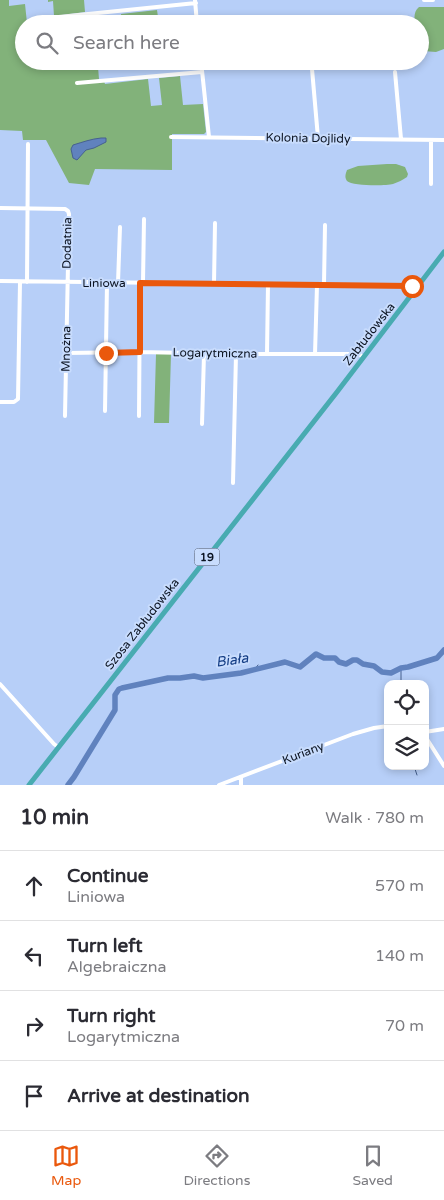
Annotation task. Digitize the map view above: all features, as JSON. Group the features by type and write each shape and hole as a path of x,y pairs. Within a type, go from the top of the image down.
{"highway":[{"name":"Zabłudowska","path":"309,427 444,252"},
{"name":"Szosa Zabłudowska","path":"29,785 309,427"}],"street":[{"path":"424,0 433,0"},
{"path":"76,15 195,2 196,15"},
{"path":"312,70 318,138"},
{"path":"77,83 202,72 209,137"},
{"path":"395,72 401,140"},
{"name":"Kolonia Dojlidy","path":"171,137 444,140"},
{"path":"431,140 431,184"},
{"path":"27,282 28,144"},
{"name":"Dodatnia","path":"0,208 65,209 68,211 67,282"},
{"path":"139,416 144,218"},
{"path":"214,284 215,223"},
{"path":"324,284 325,225"},
{"path":"118,283 120,227"},
{"name":"Liniowa","path":"0,282 324,284 412,286 417,289"},
{"path":"0,402 14,402 18,399 20,282"},
{"name":"Mnożna","path":"65,416 67,282"},
{"path":"105,411 107,283"},
{"path":"267,354 268,284"},
{"path":"315,354 317,284"},
{"name":"Logarytmiczna","path":"66,353 360,354 363,357"},
{"path":"202,424 204,354"},
{"path":"233,483 236,354"},
{"path":"0,684 58,747"},
{"name":"Kuriany","path":"218,785 353,734 384,727"},
{"path":"429,733 444,730"},
{"path":"429,741 444,766"},
{"path":"240,777 242,785"}],"green space":[{"path":"0,0 9,0 9,6 25,4 26,15 15,15 15,70 98,70 99,79 104,81 105,84 148,79 151,106 162,105 159,78 180,76 183,105 203,104 206,132 204,134 172,134 172,170 95,169 89,185 69,183 46,140 23,140 22,131 0,130"},
{"path":"48,0 84,0 85,12 54,15 53,1 48,2"},
{"path":"419,7 444,7 444,49 436,52 429,51 429,15 415,15"},
{"path":"157,10 158,15 121,15"},
{"path":"387,164 405,167 408,174 407,177 393,184 383,185 355,184 346,180 347,170 358,166"},
{"path":"156,354 171,354 169,423 154,423"}],"water":[{"path":"106,138 106,142 86,150 77,160 73,158 71,149 73,145"}],"waterway":[{"name":"Biała","path":"68,785 115,710 115,695 119,689 168,678 194,676 203,678 241,673 285,662 300,667 316,654 324,658 335,658 339,662 346,664 357,660 363,664 374,666 382,672 391,673 401,668 437,658 444,650"},
{"name":"Biała","path":"254,670 258,665"},
{"path":"401,668 401,680"},
{"path":"415,770 417,775"}],"route":[{"path":"106,353 140,352 140,283 412,286"}]}
